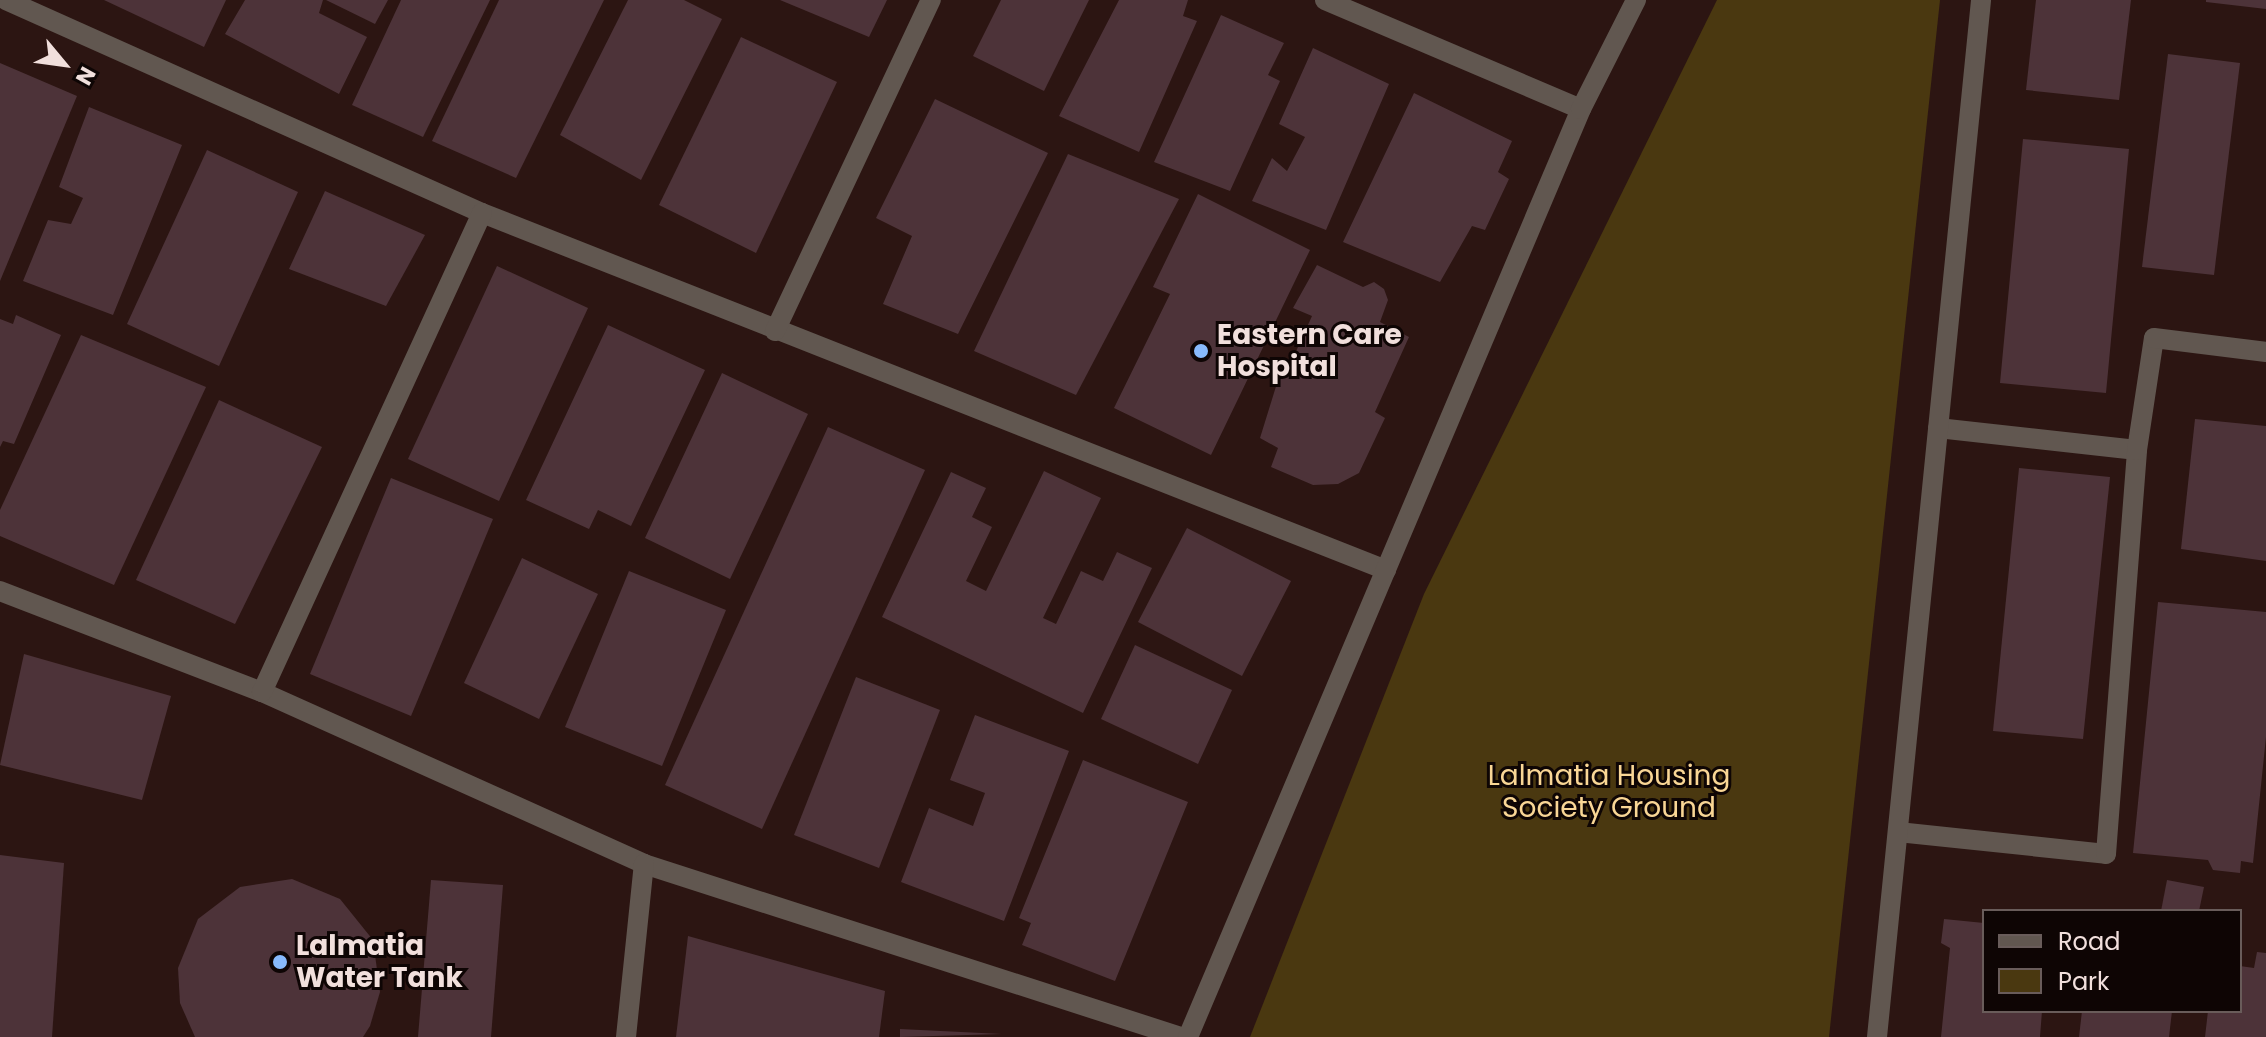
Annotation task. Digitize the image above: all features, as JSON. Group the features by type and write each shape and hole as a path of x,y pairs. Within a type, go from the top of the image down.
{"street":[{"path":"6,0 482,213 1386,570"},
{"path":"775,331 931,0"},
{"path":"1325,0 1581,109"},
{"path":"1188,1037 1581,109 1636,0"},
{"path":"1877,1037 1981,0"},
{"path":"262,692 482,213"},
{"path":"1898,832 2106,854 2137,450 2154,338 2266,352"},
{"path":"1938,428 2137,450"},
{"path":"0,591 262,692 644,864 1181,1037"},
{"path":"626,1037 644,864"}],"green space":[{"name":"Lalmatia Housing Society Ground","path":"1717,0 1940,0 1829,1037 1250,1037 1424,594"}],"building":[{"path":"104,0 226,0 204,47"},
{"path":"245,0 323,0 319,13 367,37 339,94 225,34"},
{"path":"326,0 388,0 375,24"},
{"path":"401,0 490,0 423,137 352,105"},
{"path":"499,0 604,0 516,178 432,141"},
{"path":"628,0 684,0 722,19 641,180 560,135"},
{"path":"780,0 887,0 869,37"},
{"path":"1001,0 1089,0 1044,91 973,56"},
{"path":"1119,0 1188,0 1183,16 1197,21 1139,152 1059,116"},
{"path":"2036,0 2131,0 2119,100 2026,90"},
{"path":"2266,0 2266,9 2206,2"},
{"path":"1221,15 1284,43 1268,75 1280,81 1230,191 1154,162"},
{"path":"741,37 837,82 756,253 659,205"},
{"path":"1313,48 1389,84 1326,230 1252,201 1272,158 1287,171 1305,137 1279,124"},
{"path":"2168,54 2240,63 2214,275 2142,267"},
{"path":"0,63 77,96 0,281"},
{"path":"1414,93 1512,141 1498,172 1509,179 1485,230 1472,226 1440,282 1343,242"},
{"path":"935,99 1048,153 958,334 883,304 912,236 876,218"},
{"path":"89,107 182,145 113,315 23,281 48,220 71,224 83,198 59,187"},
{"path":"2023,139 2129,149 2106,393 2000,383"},
{"path":"207,150 298,192 219,366 127,324"},
{"path":"1068,154 1179,199 1076,395 974,351"},
{"path":"325,191 425,235 386,306 289,269"},
{"name":"Eastern Care Hospital","path":"1198,194 1310,250 1211,455 1114,408 1170,294 1153,287"},
{"path":"1317,265 1363,287 1374,282 1384,289 1388,300 1380,322 1409,337 1375,412 1385,418 1359,473 1338,484 1313,485 1271,467 1278,448 1260,438 1282,367 1288,369 1312,316 1293,308"},
{"path":"497,266 588,308 499,501 408,459"},
{"path":"16,315 61,335 14,444 3,441 0,447 0,319 13,324"},
{"path":"608,325 705,370 631,526 598,510 589,529 526,500"},
{"path":"81,335 206,387 114,585 0,536 0,510"},
{"path":"722,373 808,414 730,579 645,538"},
{"path":"219,400 322,447 235,624 136,580"},
{"path":"2195,419 2266,426 2266,561 2181,549"},
{"path":"828,427 925,470 762,829 665,785"},
{"path":"2019,468 2110,477 2083,739 1993,731"},
{"path":"1044,471 1101,498 1043,618 1056,624 1081,571 1103,581 1117,552 1152,568 1083,713 882,617 951,472 986,488 972,517 992,527 966,581 986,591"},
{"path":"391,478 493,519 411,716 310,674"},
{"path":"1187,528 1291,581 1242,676 1138,622"},
{"path":"522,558 598,594 539,719 464,683"},
{"path":"629,571 726,610 662,766 565,727"},
{"path":"2158,602 2266,612 2266,737 2253,863 2241,861 2240,873 2213,870 2208,860 2133,853"},
{"path":"1135,645 1232,690 1198,764 1101,719"},
{"path":"24,654 171,696 142,800 0,765"},
{"path":"856,677 940,710 879,868 794,835"},
{"path":"975,715 1069,751 1004,921 901,882 929,808 973,826 985,793 950,780"},
{"path":"1083,760 1188,802 1115,981 1022,945 1031,923 1019,918"},
{"path":"0,855 64,863 52,1037 0,1037"},
{"name":"Lalmatia Water Tank","path":"292,879 340,899 373,940 380,992 370,1026 363,1037 195,1037 180,1003 178,968 198,919 240,887"},
{"path":"431,880 503,885 491,1037 418,1037"},
{"path":"2167,880 2204,887 2199,909 2161,909"},
{"path":"1944,919 1982,923 1982,1013 2042,1013 2040,1037 1941,1037 1950,948 1941,943"},
{"path":"688,936 885,991 879,1037 676,1037"},
{"path":"2257,952 2266,953 2266,1037 2205,1037 2208,1013 2242,1013 2242,966 2254,968"},
{"path":"2082,1013 2172,1013 2169,1037 2079,1037"},
{"path":"900,1029 1002,1034 900,1037"}],"place":[{"name":"Eastern Care Hospital","path":"1201,351"},
{"name":"Lalmatia Water Tank","path":"280,962"}]}
